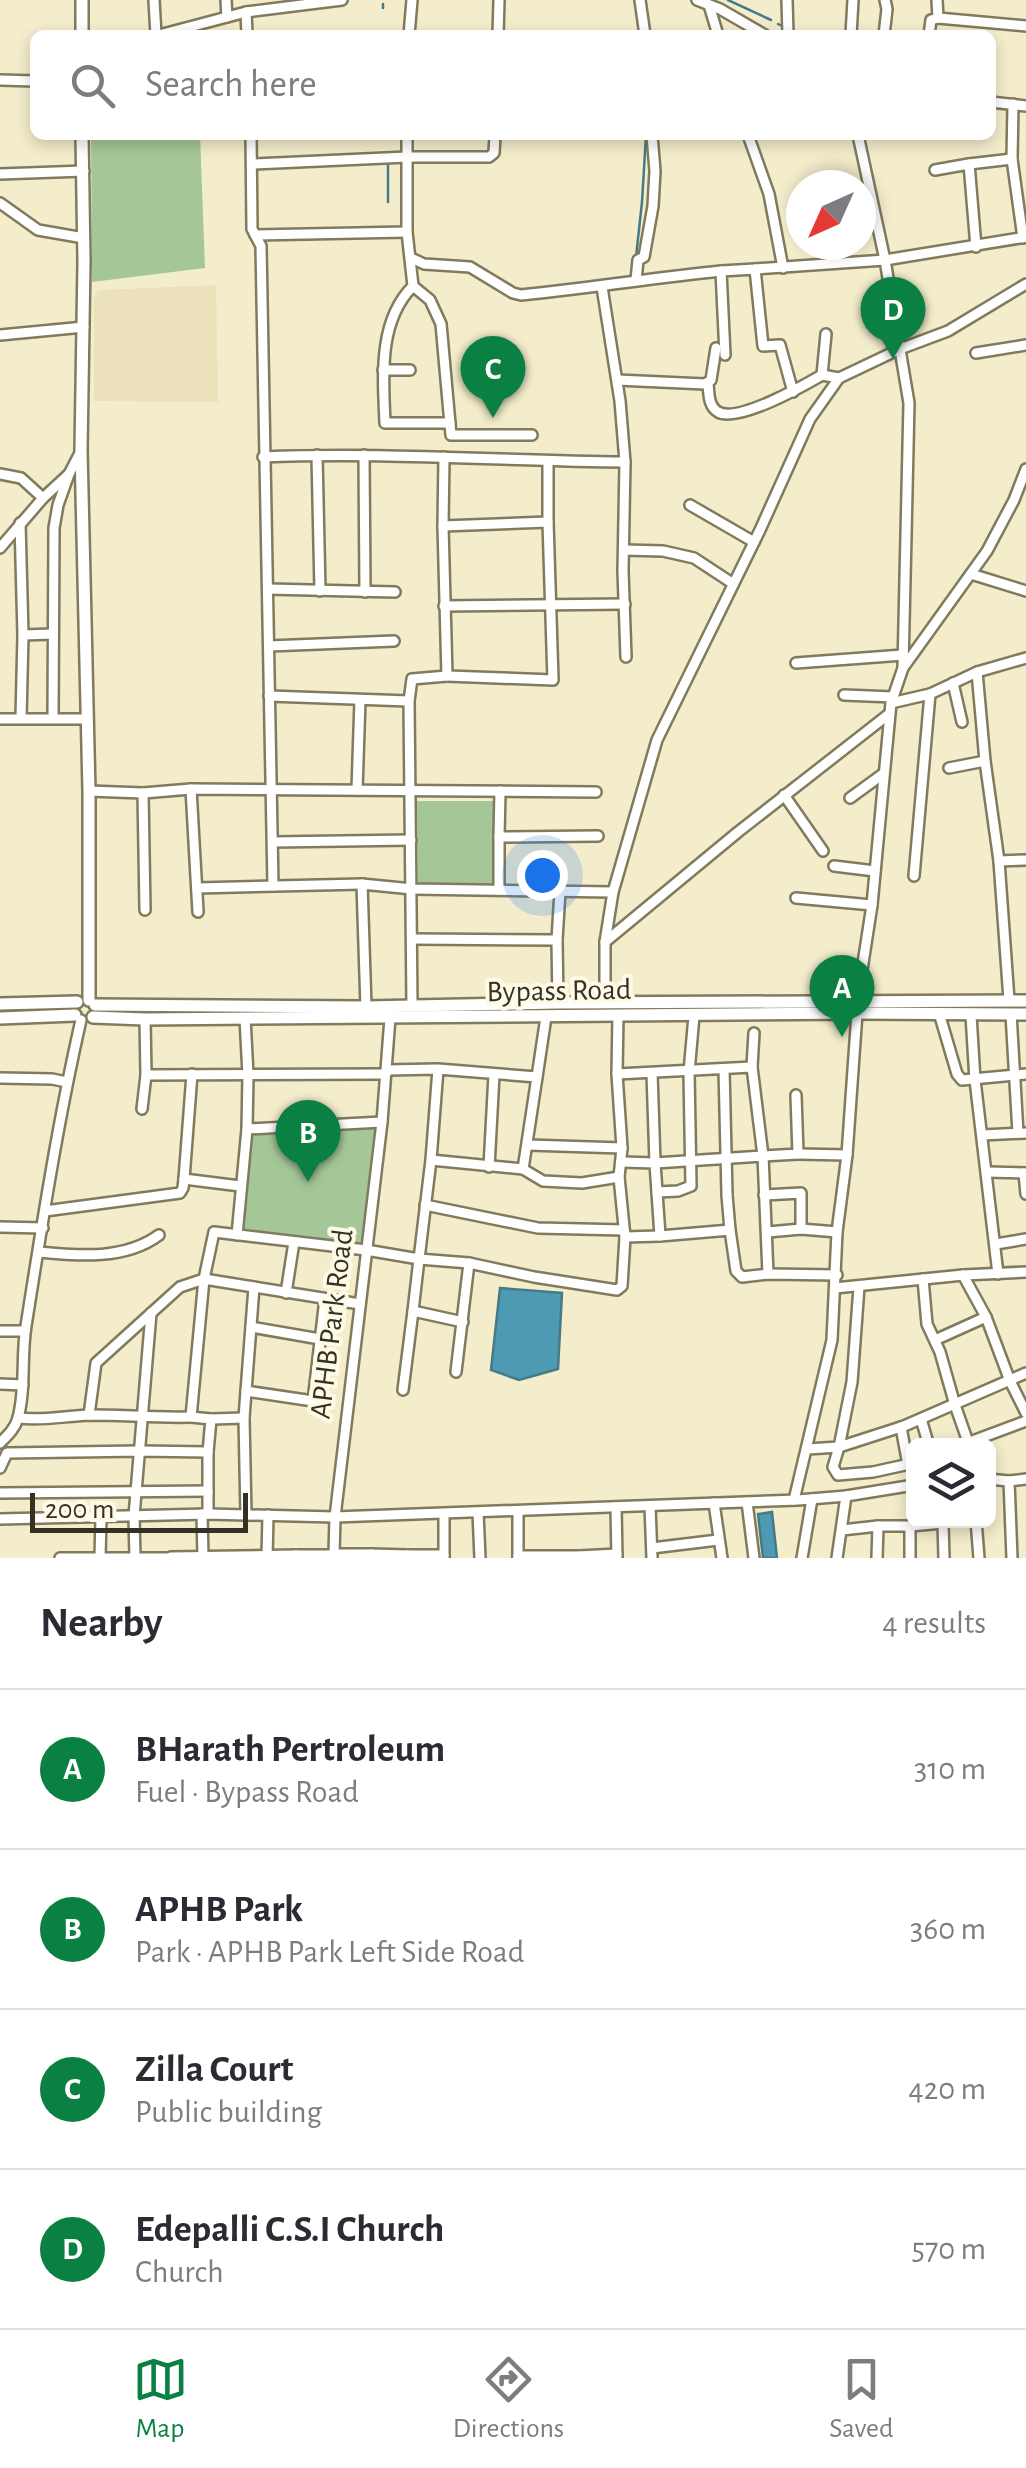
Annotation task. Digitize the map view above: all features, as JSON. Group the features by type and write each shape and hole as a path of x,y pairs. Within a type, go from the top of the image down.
{"main road":[{"path":"82,0 82,30"},
{"path":"82,140 81,450 89,791 85,1010"},
{"name":"Bypass Road","path":"85,1010 145,1019 694,1016 1026,1001"},
{"name":"Bypass Road","path":"85,1010 558,1002 1026,1014"},
{"path":"0,1004 85,1010"},
{"path":"0,1018 85,1010"}],"street":[{"path":"154,0 157,30"},
{"path":"226,0 227,16"},
{"path":"175,30 293,3 342,0"},
{"path":"409,30 412,0"},
{"path":"498,30 499,0"},
{"path":"640,0 644,30"},
{"path":"697,0 721,4 758,30"},
{"path":"786,0 788,30"},
{"path":"851,30 853,0"},
{"path":"885,30 886,0"},
{"path":"937,0 938,18"},
{"path":"709,4 717,30"},
{"path":"246,12 246,30"},
{"path":"929,30 931,20 938,18 1026,26"},
{"path":"0,80 30,81"},
{"path":"996,102 1026,106"},
{"path":"411,258 424,264 470,267 521,294 722,271 885,260 1024,237 1021,186 1012,160 1013,104"},
{"path":"251,140 252,230 261,246 274,886"},
{"path":"407,140 413,286 430,300 441,324 451,436 532,435"},
{"path":"253,164 489,157 494,153 495,140"},
{"path":"636,280 653,206 652,140"},
{"path":"750,140 769,194 784,268"},
{"path":"859,140 885,260 908,403 903,668"},
{"path":"935,170 1012,160"},
{"path":"969,164 976,247"},
{"path":"0,174 84,171"},
{"path":"0,203 38,230 84,238"},
{"path":"254,235 408,232"},
{"path":"755,269 762,346 780,345 793,392"},
{"path":"722,271 720,352 708,383 713,408 722,414 740,412 793,392 822,374 839,378"},
{"path":"605,1003 604,942 613,892 658,740 810,418 839,378 948,330 1026,284"},
{"path":"413,286 399,300 388,334 383,370 385,422 450,423"},
{"path":"602,287 625,462 626,657"},
{"path":"0,335 84,327"},
{"path":"822,374 826,334"},
{"path":"976,353 1026,346"},
{"path":"383,370 410,370"},
{"path":"617,380 708,383"},
{"path":"53,718 54,520 81,450"},
{"path":"317,455 320,591"},
{"path":"364,456 365,592"},
{"path":"263,457 625,462"},
{"path":"444,457 447,676"},
{"path":"412,1006 412,679 447,676 553,680 548,462"},
{"path":"906,1465 838,1475 833,1467 852,1382 846,1288 836,1275 838,1232 857,1007 872,905 891,705 903,668 987,551 1026,469"},
{"path":"0,474 21,478 42,498"},
{"path":"0,548 42,498 69,474"},
{"path":"690,505 754,542"},
{"path":"443,526 548,522"},
{"path":"20,523 21,718"},
{"path":"624,550 663,551 694,558 732,583"},
{"path":"971,574 1026,591"},
{"path":"268,589 395,592"},
{"path":"444,606 624,604"},
{"path":"23,634 52,634"},
{"path":"269,646 394,641"},
{"path":"796,663 903,655"},
{"path":"604,942 891,705 1026,658"},
{"path":"977,672 1000,861 1009,1000"},
{"path":"953,683 962,722"},
{"path":"914,876 930,694"},
{"path":"844,695 891,705"},
{"path":"269,696 409,701"},
{"path":"357,790 360,700"},
{"path":"0,719 86,719"},
{"path":"949,768 986,761"},
{"path":"850,798 883,774"},
{"path":"192,789 198,912"},
{"path":"89,791 596,792"},
{"path":"499,890 500,791"},
{"path":"143,793 145,910"},
{"path":"784,795 822,851"},
{"path":"499,837 598,836"},
{"path":"273,842 410,840"},
{"path":"1000,861 1026,860"},
{"path":"834,866 875,872"},
{"path":"197,888 362,884 412,889 613,892"},
{"path":"362,884 366,1007"},
{"path":"558,1002 560,892"},
{"path":"796,898 872,905"},
{"path":"412,939 557,940"},
{"path":"25,1419 25,1331 67,1082 85,1010"},
{"path":"939,1013 956,1074 962,1080 1021,1075"},
{"path":"982,1136 1022,1133 1021,1075 1011,1014"},
{"path":"191,1417 204,1279 214,1232 469,1263 617,1290 622,1286 618,1015"},
{"path":"971,1015 998,1274"},
{"path":"657,1192 691,1186 689,1072 694,1016"},
{"path":"523,1169 546,1017"},
{"path":"237,1235 246,1129 245,1018"},
{"name":"APHB Park Road","path":"334,1556 334,1517 382,1122 390,1018"},
{"path":"142,1108 145,1019"},
{"path":"754,1033 752,1068 763,1156 768,1274"},
{"path":"617,1074 752,1068"},
{"path":"146,1075 438,1069 537,1077"},
{"path":"403,1390 438,1069"},
{"path":"724,1070 730,1230 736,1272 742,1277 836,1275"},
{"path":"652,1073 660,1236"},
{"path":"45,1211 174,1194 183,1188 192,1074"},
{"path":"489,1167 494,1075"},
{"path":"0,1078 52,1078 67,1082"},
{"path":"796,1095 798,1154"},
{"path":"246,1129 382,1122"},
{"path":"528,1145 622,1148"},
{"path":"622,1162 846,1155"},
{"path":"431,1160 523,1169 543,1181 582,1183 620,1177"},
{"path":"987,1172 1025,1173 1026,1194"},
{"path":"184,1179 240,1186"},
{"path":"764,1195 801,1193 801,1230"},
{"path":"425,1205 538,1228 660,1236 730,1230"},
{"path":"0,1227 43,1228"},
{"path":"768,1232 838,1232"},
{"path":"39,1252 66,1255 130,1251 159,1235"},
{"path":"996,1244 1026,1239"},
{"path":"286,1292 294,1242"},
{"path":"456,1372 469,1263"},
{"path":"846,1288 1026,1272"},
{"path":"963,1275 986,1317 1026,1413"},
{"path":"89,1415 96,1363 180,1287 204,1279 360,1304"},
{"path":"923,1280 928,1324 963,1438"},
{"path":"246,1515 244,1418 254,1288"},
{"path":"802,1558 807,1449 846,1288"},
{"path":"246,1391 313,1401 325,1299"},
{"path":"413,1311 463,1322"},
{"path":"135,1557 134,1516 151,1313"},
{"path":"935,1340 986,1317"},
{"path":"251,1328 320,1339"},
{"path":"0,1330 25,1331"},
{"path":"807,1449 839,1447 921,1419 1026,1373"},
{"path":"0,1384 23,1385"},
{"path":"0,1468 2,1447 15,1426 25,1419 89,1415 244,1418"},
{"path":"203,1558 211,1419"},
{"path":"921,1419 927,1438"},
{"path":"980,1438 1026,1420"},
{"path":"900,1426 906,1447"},
{"path":"2,1447 208,1452"},
{"path":"996,1480 1026,1479"},
{"path":"1009,1481 1012,1558"},
{"path":"0,1519 444,1514 802,1499 906,1486"},
{"path":"0,1494 208,1491"},
{"path":"837,1558 846,1496"},
{"path":"747,1502 754,1558"},
{"path":"714,1503 722,1558"},
{"path":"650,1506 652,1553 718,1540"},
{"path":"518,1511 518,1557 616,1556 616,1507"},
{"path":"478,1512 480,1558"},
{"path":"59,1558 444,1556 444,1514"},
{"path":"267,1557 268,1515"},
{"path":"100,1558 101,1516"},
{"path":"878,1526 878,1558"},
{"path":"842,1530 906,1526"},
{"path":"910,1528 910,1558"},
{"path":"943,1528 944,1558"},
{"path":"976,1528 978,1558"}],"shaded area":[{"path":"216,285 218,402 94,401 94,297 99,290"}],"green space":[{"path":"91,140 200,140 205,268 92,282"},
{"path":"417,801 494,801 495,885 418,885"},
{"path":"377,1127 363,1245 242,1230 251,1134"}],"water":[{"path":"500,1288 562,1293 558,1369 519,1380 491,1370"},
{"path":"772,1512 777,1558 763,1558 758,1514"}],"waterway":[{"path":"728,0 771,20"},
{"path":"778,24 782,26"},
{"path":"636,257 646,140"},
{"path":"388,164 388,202"}],"place":[{"name":"Edepalli C.S.I Church","path":"893,359"},
{"name":"Zilla Court","path":"493,418"},
{"name":"BHarath Pertroleum","path":"842,1037"},
{"name":"APHB Park","path":"308,1182"}]}
